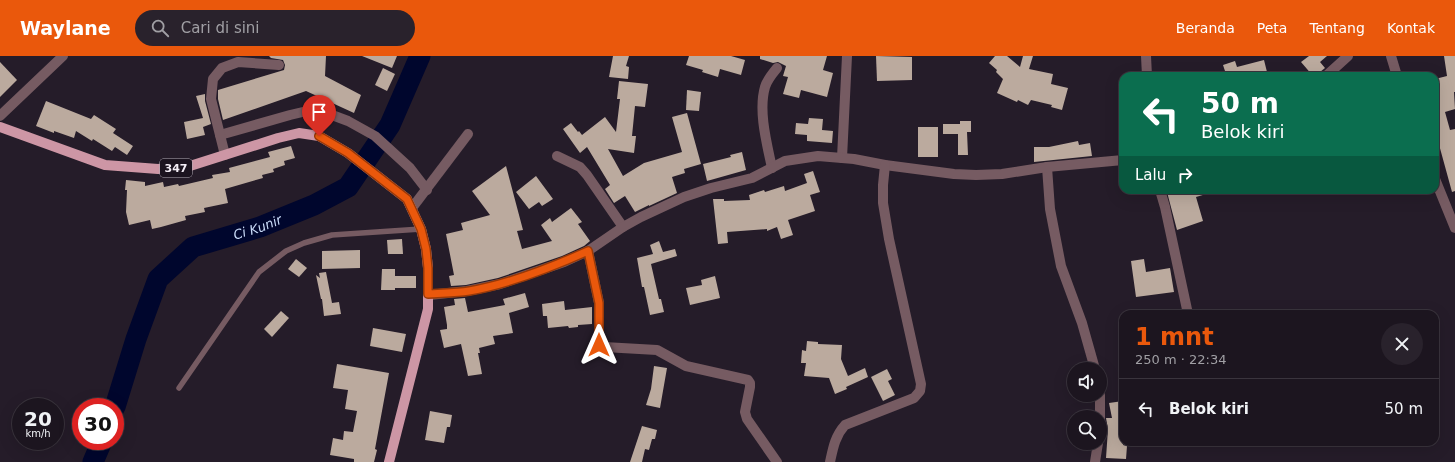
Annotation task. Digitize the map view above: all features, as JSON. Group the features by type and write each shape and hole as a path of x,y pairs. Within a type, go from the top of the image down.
{"main road":[{"name":"347","path":"0,127 105,165 158,169 190,166 278,138 299,133 319,136 348,153 409,203 421,229 426,249 428,268 428,310 389,462"}],"street":[{"path":"0,116 63,56"},
{"path":"842,158 847,56"},
{"path":"1146,56 1147,72"},
{"path":"1330,72 1348,56"},
{"path":"1390,56 1396,72"},
{"path":"225,155 211,99 213,79 222,68 238,62 279,65"},
{"path":"772,168 763,111 763,97 765,86 777,68"},
{"path":"220,135 307,111 324,112 348,121 376,136 410,168 426,190"},
{"path":"409,203 426,190 468,134"},
{"path":"557,156 580,167 588,175 623,227"},
{"path":"428,294 467,291 500,284 564,262 588,251 623,227 641,217 684,197 711,188 752,178 785,161 818,156 854,159 954,174 976,175 1002,174 1047,167 1119,160"},
{"path":"830,462 834,443 839,432 845,425 914,398 920,391 921,384 889,238 883,203 885,164"},
{"path":"1047,167 1050,208 1061,266 1082,323 1093,362"},
{"path":"1439,189 1455,228"},
{"path":"1161,194 1187,310"},
{"path":"588,251 599,303 599,345 604,348 657,350 686,366 748,380 750,387 745,412 746,419 777,462"},
{"path":"1095,462 1097,450"}],"lane":[{"path":"178,388 259,272 286,251 304,243 332,235 421,229"}],"building":[{"path":"269,56 326,56 325,76 361,95 354,113 306,91 223,120 218,99 218,90 284,70 285,65 283,60 271,58"},
{"path":"362,56 397,56 392,68"},
{"path":"613,56 629,56 626,66 629,67 628,79 609,77"},
{"path":"689,56 731,56 745,60 741,75 720,69 718,77 702,72 703,70 686,65"},
{"path":"760,56 827,56 823,70 833,73 827,97 801,90 799,98 783,94 788,77 783,76 786,66 778,62 773,63 760,59"},
{"path":"876,56 912,57 912,80 877,81"},
{"path":"995,56 1007,56 1020,67 1023,56 1033,56 1029,69 1053,74 1051,84 1068,88 1062,110 1051,107 1052,105 1031,100 1028,105 997,93 1003,79 996,72 997,70 989,63"},
{"path":"1309,56 1327,56 1320,62 1325,68 1320,72 1310,72 1301,62"},
{"path":"1444,56 1455,56 1455,109 1445,112 1450,130 1455,129 1455,191 1452,192 1439,145 1439,78 1447,76"},
{"path":"1264,60 1267,72 1220,72 1225,71 1223,65 1235,61 1237,67"},
{"path":"0,62 17,80 0,97"},
{"path":"383,68 395,74 387,91 375,85"},
{"path":"619,81 648,84 645,107 635,106 632,136 636,136 634,153 608,149 623,176 644,163 682,152 672,117 687,113 701,164 684,169 685,173 672,177 677,193 635,212 625,196 614,203 605,189 610,185 587,147 580,153 563,129 571,123 582,135 605,117 616,132 620,99 617,99"},
{"path":"687,90 701,92 699,111 686,110"},
{"path":"205,94 205,101 211,124 203,127 205,135 187,139 184,122 203,118 196,96"},
{"path":"46,101 91,119 94,115 116,129 113,133 133,146 127,155 115,147 112,151 93,139 92,141 76,131 74,138 54,131 54,133 36,126"},
{"path":"809,118 823,119 822,130 833,131 832,143 807,141 807,135 795,134 796,123 808,124"},
{"path":"960,121 971,121 971,132 967,132 968,155 958,155 958,134 943,134 943,124 960,124"},
{"path":"918,127 938,127 938,157 918,157"},
{"path":"1078,141 1079,145 1090,143 1092,156 1034,162 1034,147 1049,147"},
{"path":"291,146 295,158 284,161 285,165 273,169 274,172 262,175 263,178 225,189 228,203 204,208 205,212 185,216 186,220 152,229 150,220 129,225 126,212 126,180 145,182 145,186 163,182 164,187 178,184 179,186 213,178 212,175 230,172 229,168 270,157 268,152"},
{"path":"742,152 746,170 707,181 703,164 731,157 730,155"},
{"path":"506,166 523,230 517,231 522,249 552,241 541,225 550,218 552,222 571,208 582,222 578,224 590,241 584,246 562,256 498,278 466,285 451,286 449,276 454,275 446,234 463,230 461,223 490,215 472,191"},
{"path":"813,171 820,192 810,195 815,211 788,220 793,235 781,239 777,227 767,231 767,229 727,232 728,243 718,244 713,199 724,199 724,201 750,200 749,195 784,186 785,191 807,183 804,174"},
{"path":"536,176 553,199 542,206 539,202 529,209 516,192"},
{"path":"1168,194 1206,194 1196,197 1203,221 1177,230"},
{"path":"402,239 403,254 388,254 387,240"},
{"path":"659,241 663,252 675,249 677,256 651,264 659,299 661,299 664,312 650,315 644,287 642,287 637,258 653,254 650,245"},
{"path":"360,250 360,268 322,269 322,251"},
{"path":"296,259 307,268 299,277 288,269"},
{"path":"1144,259 1146,272 1170,268 1174,292 1136,297 1131,261"},
{"path":"382,269 395,269 395,276 416,276 416,288 381,290"},
{"path":"326,272 332,303 339,302 341,314 324,316 322,299 316,275 320,278 319,273"},
{"path":"715,276 720,298 690,305 686,288 702,285 701,280"},
{"path":"525,293 529,307 509,313 513,333 493,336 495,344 479,348 480,353 478,353 482,374 468,376 461,344 444,348 440,330 447,329 444,307 455,305 454,299 465,298 468,312 505,305 503,299"},
{"path":"564,301 565,310 592,307 592,324 578,325 578,327 569,328 568,326 548,328 547,316 543,316 542,304"},
{"path":"281,311 289,318 272,337 264,329"},
{"path":"373,328 406,334 402,352 370,346"},
{"path":"807,341 818,342 818,344 842,345 841,359 848,376 865,368 868,377 835,394 829,378 804,376 806,363 801,363 802,350 806,351"},
{"path":"337,364 389,373 374,462 354,462 354,459 330,455 333,438 343,440 344,431 353,432 357,411 345,409 348,390 333,388"},
{"path":"654,366 667,368 660,408 646,405 651,389"},
{"path":"887,369 892,379 888,381 895,395 883,401 871,377"},
{"path":"1119,402 1119,446 1127,446 1126,459 1106,458 1108,429 1107,418 1112,418 1109,403"},
{"path":"430,411 452,415 450,427 447,427 444,443 425,440"},
{"path":"642,426 657,430 655,439 652,439 649,450 645,449 642,462 630,462"}],"waterway":[{"name":"Ci Kunir","path":"118,398 136,339 158,279 193,247 260,227 314,205 348,187 390,125 420,56"},
{"name":"Ci Kunir","path":"93,462 98,450"}],"route":[{"path":"319,136 348,153 407,199 421,229 426,249 428,294 467,291 500,284 564,262 588,251 599,303 599,345"}]}
